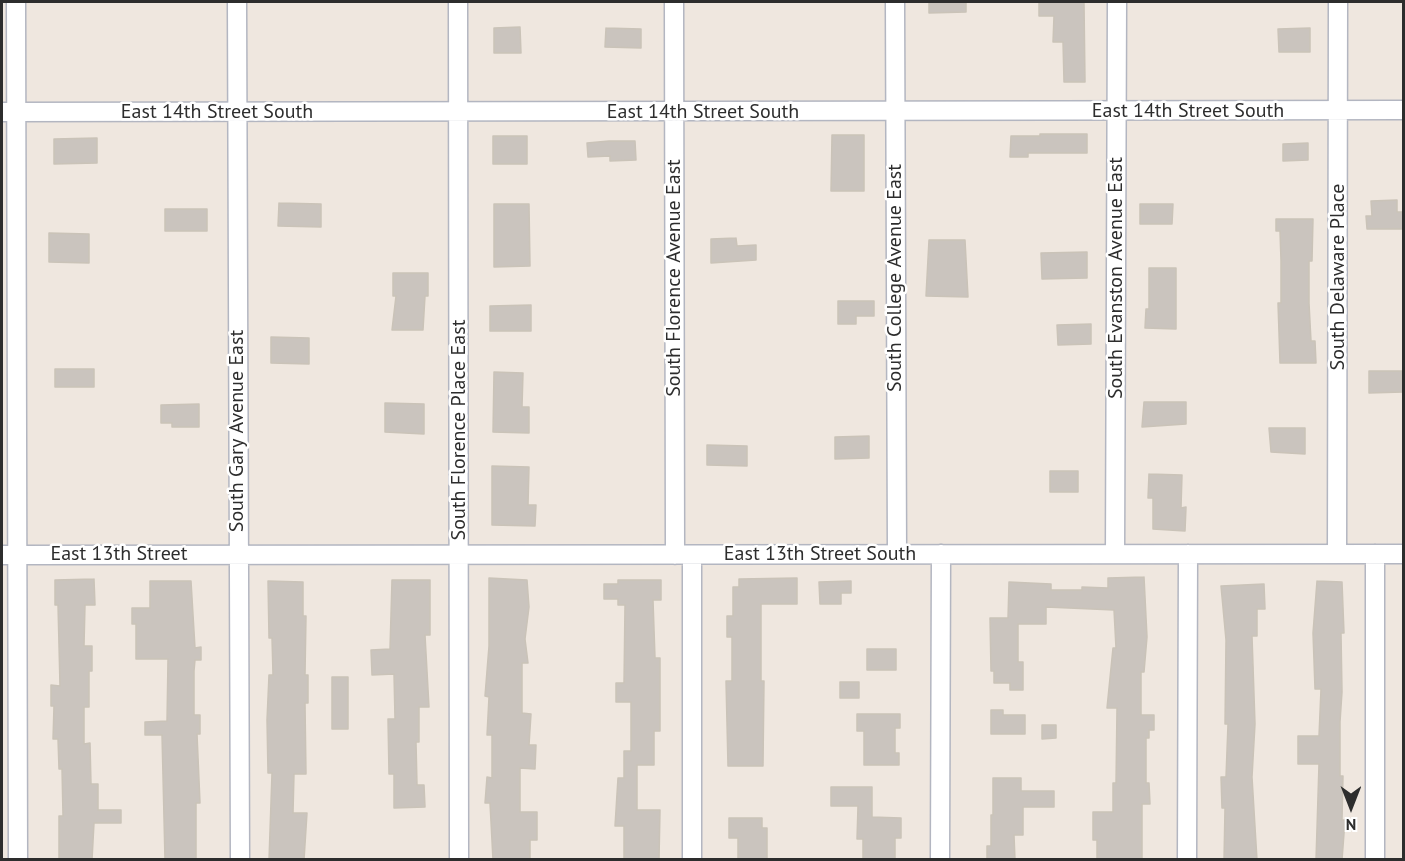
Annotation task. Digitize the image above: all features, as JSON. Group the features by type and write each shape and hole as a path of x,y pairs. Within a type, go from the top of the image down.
{"street":[{"path":"16,2 9,112 9,555 18,860"},
{"name":"South Gary Avenue East","path":"237,2 237,554 240,860"},
{"name":"South Florence Place East","path":"458,2 459,860"},
{"name":"South Florence Avenue East","path":"674,2 674,112 692,860"},
{"name":"South College Avenue East","path":"895,2 897,554"},
{"name":"South Evanston Avenue East","path":"1115,554 1117,2"},
{"name":"South Delaware Place","path":"1337,553 1338,2"},
{"name":"East 14th Street South","path":"9,112 1404,110"},
{"name":"East 13th Street South","path":"237,554 1404,554"},
{"name":"East 13th Street","path":"9,555 237,554"},
{"path":"940,860 941,554"},
{"path":"1187,860 1188,554"},
{"path":"1375,554 1375,860"}],"building":[{"path":"929,2 966,2 966,12 929,13"},
{"path":"1039,2 1084,2 1085,82 1064,82 1063,42 1053,42 1054,16 1039,16"},
{"path":"520,27 521,53 494,53 494,28"},
{"path":"606,28 641,29 641,48 605,47"},
{"path":"1310,28 1310,52 1279,52 1278,29"},
{"path":"1040,134 1087,134 1087,153 1028,153 1028,157 1010,157 1011,136 1040,136"},
{"path":"832,135 864,135 864,191 831,191"},
{"path":"493,136 527,136 527,164 493,164"},
{"path":"97,138 97,163 54,164 54,139"},
{"path":"635,141 636,160 610,161 610,156 588,157 587,143"},
{"path":"1308,143 1308,160 1283,161 1283,144"},
{"path":"1397,200 1397,212 1404,212 1404,229 1367,229 1366,216 1372,216 1371,201"},
{"path":"279,203 321,204 321,227 278,226"},
{"path":"494,204 529,204 530,266 494,267"},
{"path":"1140,204 1173,204 1172,224 1140,224"},
{"path":"165,209 207,209 207,231 165,231"},
{"path":"1276,219 1313,219 1312,261 1309,261 1309,303 1311,341 1315,341 1316,363 1280,363 1278,303 1281,303 1281,261 1280,231 1276,231"},
{"path":"49,233 89,234 89,263 49,262"},
{"path":"736,238 737,246 756,245 756,260 711,263 711,239"},
{"path":"929,240 965,240 968,297 926,296"},
{"path":"1087,252 1087,278 1042,279 1041,253"},
{"path":"1149,268 1176,268 1176,329 1145,328 1146,309 1149,309"},
{"path":"393,273 428,273 428,296 425,296 423,330 392,330 396,296 393,296"},
{"path":"838,301 874,301 874,316 856,316 856,324 838,324"},
{"path":"531,305 531,331 490,331 490,306"},
{"path":"1091,324 1091,344 1058,345 1057,325"},
{"path":"271,337 309,338 309,364 271,363"},
{"path":"55,369 94,369 94,387 55,387"},
{"path":"1369,371 1402,371 1403,392 1369,393"},
{"path":"494,372 523,373 522,407 529,407 529,433 493,432"},
{"path":"1144,402 1186,402 1186,424 1142,427"},
{"path":"385,403 424,404 424,434 385,432"},
{"path":"199,404 199,427 172,427 172,423 161,423 161,405"},
{"path":"1269,428 1305,428 1305,454 1271,452"},
{"path":"869,436 869,458 835,459 835,437"},
{"path":"707,445 747,446 747,466 707,465"},
{"path":"492,466 529,467 528,505 536,505 535,526 492,525"},
{"path":"1050,471 1078,471 1078,492 1050,492"},
{"path":"1149,474 1182,475 1181,508 1186,507 1185,531 1153,529 1153,498 1148,498"},
{"path":"1144,577 1147,637 1144,672 1141,672 1141,715 1154,715 1154,730 1149,730 1149,738 1146,738 1146,783 1149,783 1150,804 1142,804 1142,860 1097,860 1097,840 1093,840 1093,812 1113,812 1113,783 1116,783 1117,708 1107,708 1113,648 1116,648 1114,610 1046,607 1046,624 1018,624 1018,662 1023,662 1023,690 1010,690 1010,683 994,683 994,671 991,671 990,618 1008,618 1009,582 1051,584 1051,590 1082,590 1082,587 1108,588 1108,578"},
{"path":"489,578 527,580 529,607 525,639 528,663 522,663 522,713 531,714 529,745 536,745 535,769 520,768 520,812 537,812 537,840 530,840 530,860 493,860 490,803 485,803 487,777 492,778 492,735 487,735 489,697 485,696 489,646"},
{"path":"797,578 797,604 761,604 761,681 764,681 763,766 728,766 726,681 732,681 732,637 727,637 727,616 733,616 733,587 739,587 739,579"},
{"path":"94,579 95,605 85,605 84,646 92,646 92,671 89,671 89,707 84,707 84,744 90,743 91,784 98,784 98,810 121,810 121,823 94,823 92,860 59,860 59,816 63,816 62,769 59,769 58,739 53,739 54,706 51,706 51,685 60,686 58,605 55,605 55,580"},
{"path":"392,580 430,580 430,635 425,635 429,707 419,707 419,742 416,742 417,785 424,785 425,807 394,808 394,774 389,774 388,719 395,719 394,674 372,675 371,650 390,649"},
{"path":"618,580 661,580 661,600 653,600 655,658 660,658 660,731 654,731 654,765 637,765 637,810 660,810 659,860 624,860 624,826 615,826 618,778 624,778 624,751 631,751 631,702 616,702 616,683 624,683 625,605 618,605 618,599 604,599 604,584 618,584"},
{"path":"150,581 191,581 195,648 201,647 201,660 195,660 194,671 194,715 200,715 200,734 197,734 200,803 196,803 196,860 165,860 162,735 145,735 145,722 167,721 168,659 136,659 136,624 132,624 132,608 150,608"},
{"path":"268,581 303,582 303,616 306,616 305,675 308,675 308,703 305,703 306,774 294,774 293,813 307,813 304,860 269,860 272,773 268,773 267,720 269,675 273,675 272,638 269,638"},
{"path":"851,581 851,593 841,593 841,604 820,604 819,582"},
{"path":"1317,581 1342,582 1344,633 1341,633 1340,776 1343,776 1342,820 1345,820 1342,860 1316,860 1319,764 1298,764 1298,736 1319,736 1321,689 1315,689 1313,633"},
{"path":"1264,584 1265,609 1257,609 1257,636 1252,636 1255,724 1252,777 1257,860 1224,860 1225,808 1222,808 1221,777 1226,777 1228,724 1225,724 1226,640 1221,586"},
{"path":"867,649 896,649 896,670 867,670"},
{"path":"332,677 348,677 348,729 332,729"},
{"path":"840,682 859,682 859,698 840,698"},
{"path":"991,710 1003,710 1003,715 1025,715 1025,734 991,734"},
{"path":"857,714 900,714 900,728 895,728 895,753 899,753 899,765 864,765 864,731 857,731"},
{"path":"1042,725 1056,725 1056,738 1042,739"},
{"path":"993,778 1021,778 1021,791 1054,791 1054,807 1023,807 1023,835 1014,835 1015,860 987,860 987,846 991,846"},
{"path":"831,787 872,787 872,817 901,818 901,838 895,838 895,860 863,860 863,839 857,839 858,806 831,806"},
{"path":"729,818 762,818 762,828 767,828 767,860 738,860 738,838 729,838"}]}
